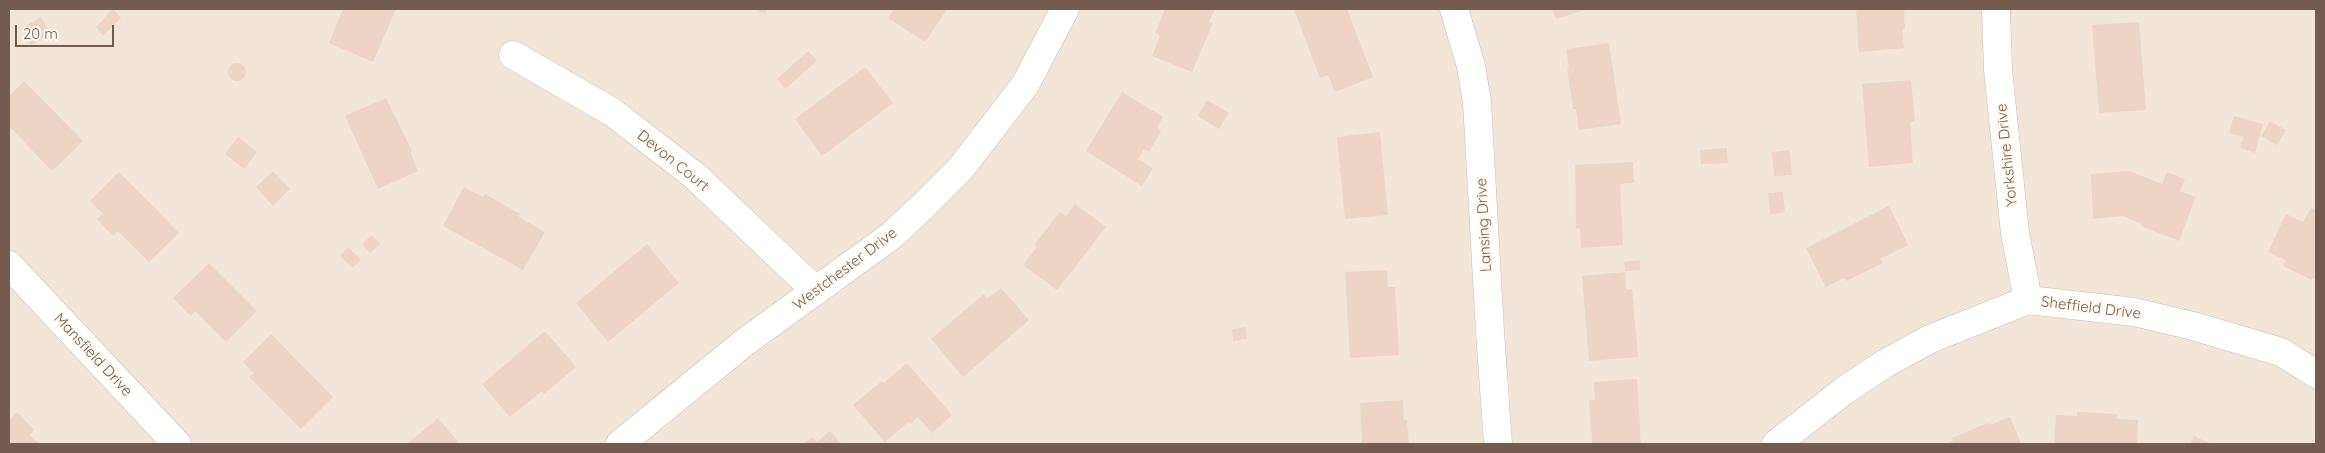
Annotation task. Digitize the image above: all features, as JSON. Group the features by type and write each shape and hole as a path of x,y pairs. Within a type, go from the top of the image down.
{"street":[{"name":"Westchester Drive","path":"620,444 745,342 891,236 961,168 1025,84 1065,9"},
{"name":"Lansing Drive","path":"1454,9 1472,66 1477,102 1498,444"},
{"name":"Yorkshire Drive","path":"1996,9 1998,70 2015,233 2028,300"},
{"name":"Devon Court","path":"513,54 612,112 688,170 763,238 816,291"},
{"name":"Mansfield Drive","path":"9,266 177,444"},
{"name":"Sheffield Drive","path":"1776,444 1845,390 1886,363 1930,339 2028,300 2134,312 2193,326 2281,352 2316,374"}],"shaded area":[{"path":"9,9 2316,9 2316,444 9,444"}],"building":[{"path":"113,9 121,18 103,36 96,27"},
{"path":"343,9 396,9 373,62 329,43"},
{"path":"754,9 768,9 765,14"},
{"path":"894,9 947,9 925,42 888,18"},
{"path":"1165,9 1215,9 1209,22 1213,23 1192,72 1152,56 1160,36 1155,33"},
{"path":"1294,9 1347,9 1373,77 1335,92 1328,75 1320,78"},
{"path":"1552,9 1588,9 1556,19"},
{"path":"1856,9 1904,9 1905,29 1902,29 1904,48 1859,52"},
{"path":"41,17 50,34 31,45 22,28"},
{"path":"2139,22 2146,110 2099,113 2092,25"},
{"path":"1609,43 1621,124 1579,130 1576,109 1573,109 1566,49"},
{"path":"808,51 817,61 785,89 777,79"},
{"path":"233,63 241,63 246,68 244,79 233,81 228,76 228,68"},
{"path":"865,67 893,103 822,156 795,119"},
{"path":"1911,80 1915,122 1910,122 1913,163 1869,167 1862,84"},
{"path":"24,81 83,141 52,171 9,126 9,96"},
{"path":"1122,92 1163,117 1157,128 1161,131 1149,152 1144,149 1138,159 1153,168 1142,186 1086,151"},
{"path":"386,98 412,151 410,152 418,171 378,189 345,116"},
{"path":"1207,100 1229,113 1219,129 1198,116"},
{"path":"2234,116 2263,124 2255,153 2240,148 2243,137 2229,133"},
{"path":"2270,121 2286,130 2277,145 2261,136"},
{"path":"1380,132 1388,215 1345,219 1337,137"},
{"path":"238,137 257,152 244,169 225,154"},
{"path":"1727,148 1728,163 1701,164 1700,150"},
{"path":"1789,150 1792,175 1774,176 1772,152"},
{"path":"1633,162 1634,183 1620,184 1623,245 1581,248 1580,228 1576,229 1575,165"},
{"path":"273,171 290,189 273,206 256,187"},
{"path":"2129,171 2162,184 2167,172 2185,179 2180,191 2196,197 2179,241 2141,226 2142,224 2123,216 2093,219 2091,174"},
{"path":"119,172 179,233 149,262 118,231 113,236 97,219 103,214 90,201"},
{"path":"464,187 483,197 485,194 520,214 519,217 545,232 523,270 443,226"},
{"path":"1783,192 1785,212 1770,214 1768,193"},
{"path":"1075,204 1106,227 1057,290 1023,265 1037,247 1034,245 1060,212 1066,216"},
{"path":"1889,206 1908,245 1880,259 1883,263 1846,281 1844,278 1826,287 1806,248"},
{"path":"2311,208 2316,210 2316,280 2313,278 2312,280 2283,266 2286,260 2268,252 2286,214 2303,222"},
{"path":"372,235 380,244 370,253 362,244"},
{"path":"647,244 679,283 608,342 576,303"},
{"path":"348,247 361,259 353,268 340,256"},
{"path":"1640,260 1640,270 1625,271 1624,262"},
{"path":"209,263 257,311 226,342 195,311 191,316 173,298"},
{"path":"1387,270 1388,287 1395,287 1399,355 1350,358 1345,272"},
{"path":"1625,272 1626,290 1632,289 1638,357 1589,361 1582,276"},
{"path":"1001,288 1029,320 963,377 931,339 984,294 987,299"},
{"path":"1246,327 1247,339 1233,341 1232,329"},
{"path":"545,331 576,367 544,394 542,391 510,417 482,384"},
{"path":"271,334 333,397 301,429 249,377 254,373 243,362"},
{"path":"907,363 952,415 932,433 918,417 910,424 908,422 885,442 853,405 882,381 884,383"},
{"path":"1637,379 1641,444 1592,444 1589,400 1595,400 1594,382"},
{"path":"1403,400 1404,420 1407,420 1409,444 1362,444 1360,403"},
{"path":"17,412 34,430 30,435 39,444 9,444 9,420"},
{"path":"2077,412 2117,414 2117,419 2138,420 2137,444 2054,444 2056,415 2077,416"},
{"path":"2010,417 2021,444 1946,444 1953,441 1952,438 1990,422 1990,425"},
{"path":"438,418 458,442 455,444 407,444"},
{"path":"830,431 841,444 804,444 812,437 817,442"},
{"path":"2194,436 2211,444 2190,444"}]}
